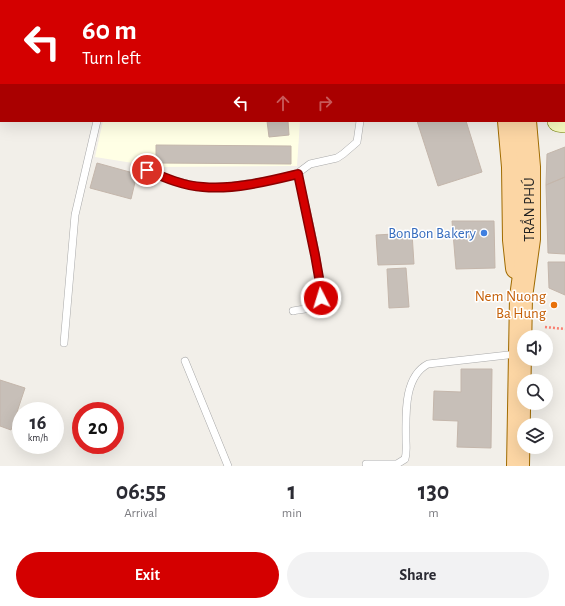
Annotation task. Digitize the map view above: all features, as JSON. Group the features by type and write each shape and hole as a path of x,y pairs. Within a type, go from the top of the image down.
{"main road":[{"name":"TRẦN PHÚ","path":"509,122 513,167 514,240 521,297"},
{"name":"TRẦN PHÚ","path":"520,330 521,297 529,239 529,167 524,122"},
{"name":"TRẦN PHÚ","path":"518,466 519,366"}],"lane":[{"path":"64,343 75,215 97,122"},
{"path":"147,170 171,180 204,188 259,182 298,174 310,164 337,158 343,154 357,142 360,122"},
{"path":"293,311 313,308 321,298 321,289 315,255 298,174"},
{"path":"366,464 397,464 405,458 408,395 414,379 423,367 428,364 517,353"},
{"path":"185,361 228,466"}],"path":[{"path":"545,327 565,329"}],"shaded area":[{"path":"103,122 300,122 297,166 158,167 95,157"}],"building":[{"path":"267,122 288,122 289,135 269,137"},
{"path":"417,122 466,122 482,172 438,186"},
{"path":"156,145 291,146 291,164 156,163"},
{"path":"565,147 565,177 546,185 547,154"},
{"path":"97,163 137,174 131,199 90,188"},
{"path":"565,177 565,254 548,253 546,185"},
{"path":"452,221 494,221 495,268 456,269"},
{"path":"412,233 414,264 378,265 376,235"},
{"path":"548,262 565,262 565,295 549,288"},
{"path":"406,268 409,307 389,308 387,269"},
{"path":"461,369 492,369 491,448 457,447 458,421 433,420 434,391 461,392"},
{"path":"0,380 25,388 20,402 12,402 11,430 0,426"}],"place":[{"name":"BonBon Bakery","path":"484,233"},
{"name":"Nem Nuong Ba Hung","path":"554,305"}],"route":[{"path":"147,170 171,180 204,188 259,182 298,174 315,255 321,289 321,298"}]}
